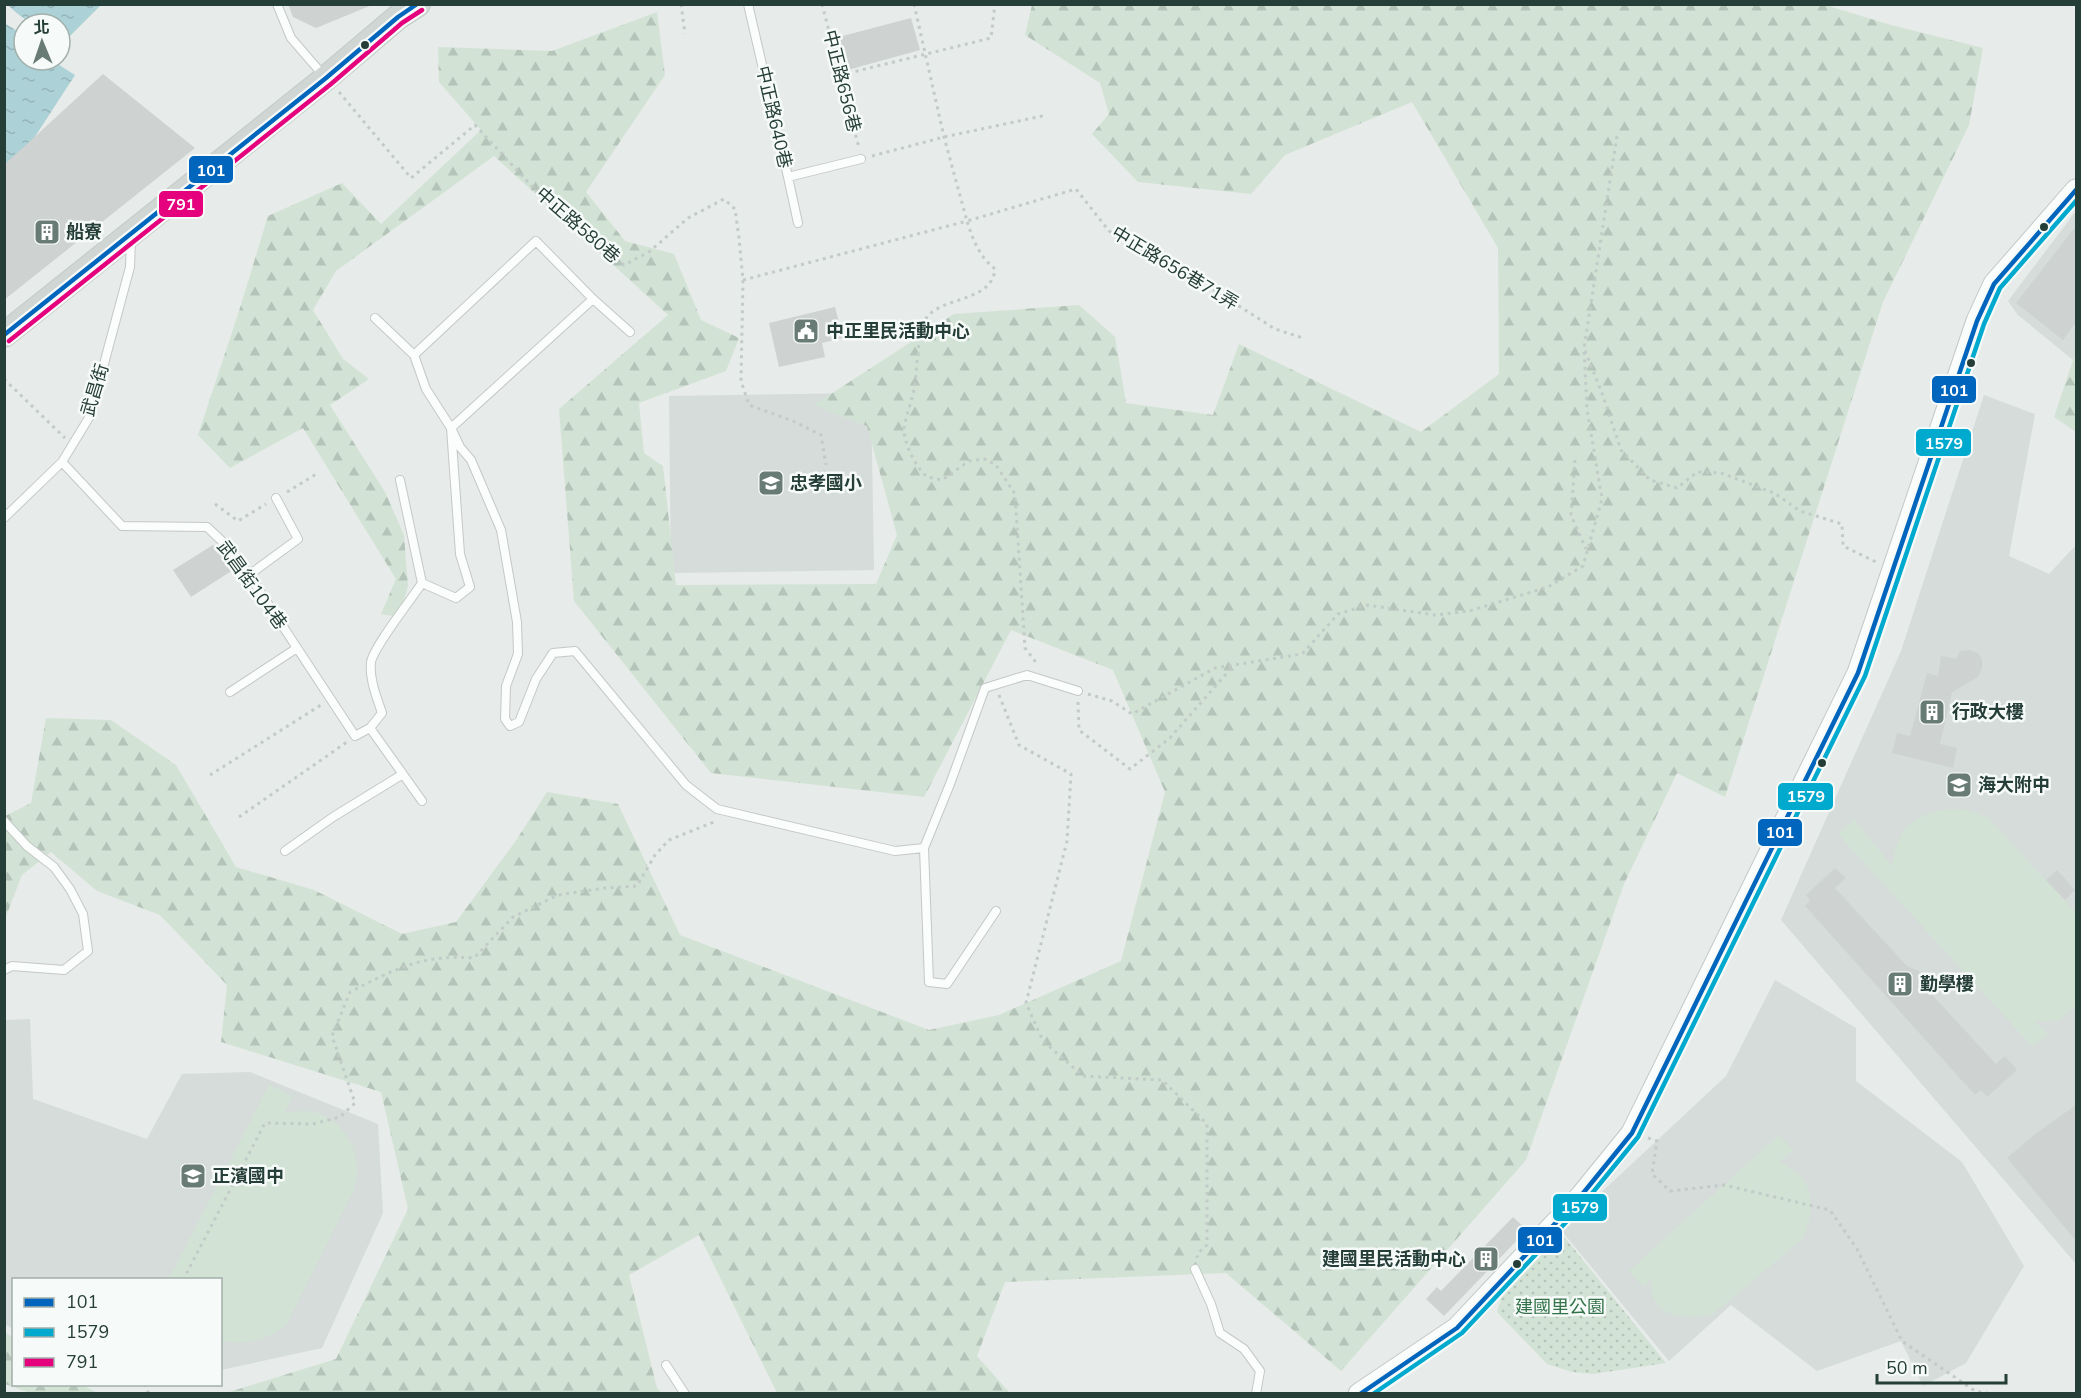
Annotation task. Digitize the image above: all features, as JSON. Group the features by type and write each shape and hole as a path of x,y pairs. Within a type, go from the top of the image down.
{"main road":[{"path":"4,335 131,236 413,6"}],"street":[{"path":"1359,1394 1457,1328 1580,1197 1632,1133 1858,673 1977,321 1994,284 2076,190"}],"lane":[{"path":"277,4 291,38 326,78"},
{"name":"中正路640巷","path":"748,4 788,177 861,159"},
{"path":"788,177 798,223"},
{"name":"武昌街","path":"4,518 62,462 90,416 130,267 131,236"},
{"path":"414,356 536,241 593,299 630,332"},
{"path":"451,428 593,299"},
{"path":"375,318 414,356 426,389 451,428 460,447 471,460 501,530 517,622 518,654 506,686 505,719 510,726 519,722 536,679 553,653 575,651 686,785 717,809 895,851 924,848"},
{"path":"422,583 456,598 470,587 460,554 451,428"},
{"name":"武昌街104巷","path":"62,462 122,526 207,527 225,544 249,574 356,736"},
{"path":"356,736 370,728 382,713 374,688 371,661 384,637 422,583 400,480"},
{"path":"249,574 298,539 276,498"},
{"path":"230,692 297,648"},
{"path":"996,911 947,984 929,982 924,848 985,688 1027,675 1078,691"},
{"path":"370,728 422,801"},
{"path":"285,851 333,816 403,774"},
{"path":"4,821 27,846 54,867 70,890 83,914 88,951 64,970 12,966 4,970"},
{"path":"1196,1269 1220,1333 1244,1349 1260,1371 1256,1394"},
{"path":"666,1365 685,1394"}],"path":[{"path":"681,4 685,34"},
{"name":"中正路656巷","path":"822,4 842,75 861,159"},
{"path":"914,4 944,137 967,221 975,244 985,261 995,269 994,275 981,291 937,308 926,319 918,351 915,388 904,431 914,462 927,476 942,480 969,461 985,459 996,465 1015,494 1025,648 1051,682"},
{"path":"842,75 991,38 995,4"},
{"name":"中正路580巷","path":"326,78 411,178 475,125 550,206 624,265 649,252 688,218 724,199 735,209 743,280 741,381 750,405 793,421 821,435 826,465"},
{"path":"861,159 944,137 1047,115"},
{"path":"1234,665 1170,738 1130,769 1079,730 1078,691 1112,701 1132,714 1215,668 1302,654 1338,614 1368,605 1435,615 1469,611 1548,587 1583,566 1602,499 1587,409 1584,348 1617,136"},
{"name":"中正路656巷71弄","path":"967,221 1076,189 1109,231 1217,292 1275,329 1303,338"},
{"path":"743,280 967,221"},
{"path":"1584,348 1621,450 1650,480 1677,488 1696,472 1721,473 1774,493 1800,511 1842,524 1844,546 1875,562 1895,566"},
{"path":"4,379 72,445"},
{"path":"1575,460 1571,515 1587,551"},
{"path":"995,685 1019,745 1071,774 1067,842 1026,1003 1044,1041 1083,1076 1162,1080 1207,1124 1207,1245 1197,1254 1196,1269"},
{"path":"210,775 330,699"},
{"path":"4,707 4,715"},
{"path":"239,817 356,736"},
{"path":"184,1278 265,1123 313,1124 340,1117 356,1103 332,1036 350,992 391,971 429,958 453,956 474,958 513,917 558,895 637,886 655,855 669,840 721,819"},
{"path":"1632,1133 1657,1141 1652,1174 1670,1191 1724,1185 1830,1210 1857,1249 1902,1341 1975,1391 1991,1394"}],"shaded area":[{"path":"2076,211 2076,357 2073,360 2018,315 2008,301"},
{"name":"忠孝國小","path":"871,393 874,570 671,573 669,396"},
{"name":"海大附中","path":"1984,395 2035,414 2009,556 2049,574 2076,545 2076,1264 1781,920 1901,651"},
{"path":"1775,980 1856,1028 1856,1081 1962,1162 2024,1266 1966,1363 1923,1386 1901,1341 1817,1371 1731,1305 1669,1361 1561,1230 1726,1076"},
{"name":"正濱國中","path":"30,1019 33,1099 147,1139 182,1074 250,1072 378,1124 383,1213 322,1348 222,1370 222,1278 12,1278 12,1328 5,1324 5,1020"}],"green space":[{"path":"1822,4 1891,25 1983,48 1969,125 1883,302 1725,797 1677,773 1624,884 1526,1160 1341,1371 1226,1273 1005,1282 977,1356 1010,1393 777,1393 699,1235 629,1275 657,1388 662,1393 226,1393 336,1359 408,1209 381,1092 221,1042 227,985 160,915 97,891 51,852 22,875 5,919 5,816 31,803 46,718 111,720 176,765 236,867 314,890 402,934 456,922 515,842 547,792 618,804 680,935 929,1030 999,1015 1121,961 1165,792 1113,670 1011,630 924,797 711,773 574,601 559,409 668,315 494,156 336,271 313,310 343,359 369,379 330,405 385,492 404,535 408,586 399,617 381,614 396,579 303,428 230,468 198,435 268,216 342,183 381,224 481,130 439,82 438,47 552,51 657,12 665,75 586,192 625,241 674,254 701,320 739,338 726,371 639,403 644,453 663,466 676,585 876,584 897,535 867,426 814,405 954,314 1079,305 1115,337 1126,403 1213,415 1239,344 1421,432 1499,374 1498,248 1412,102 1285,155 1251,194 1138,182 1092,134 1109,114 1100,83 1025,35 1032,5"},
{"path":"2076,357 2076,432 2054,417"},
{"path":"1965,809 1988,818 2076,913 2076,1005 2059,1020 2035,1022 2048,1034 2032,1046 1838,834 1854,820 1892,866 1898,842 1916,819 1936,811"},
{"path":"269,1085 292,1096 285,1112 317,1113 338,1125 351,1144 355,1155 357,1178 354,1189 287,1323 264,1338 248,1342 222,1341 222,1278 170,1278"},
{"path":"1779,1135 1793,1150 1779,1163 1800,1176 1810,1194 1810,1216 1802,1239 1713,1314 1687,1316 1662,1309 1652,1293 1651,1280 1643,1287 1629,1271"},
{"name":"建國里公園","path":"1562,1234 1666,1363 1593,1374 1572,1372 1547,1364 1497,1312 1504,1289"},
{"path":"4,1332 12,1336 12,1386 85,1386 97,1393 30,1393 5,1384"}],"water":[{"path":"8,5 101,5 72,34 72,12 16,12"},
{"path":"4,23 12,28 12,72 70,72 75,75 12,172 4,177"}],"building":[{"path":"288,4 372,5 316,28 293,17"},
{"path":"911,18 920,50 844,71 835,38"},
{"name":"船寮","path":"103,74 195,148 4,300 4,165"},
{"path":"2076,226 2076,322 2063,340 2016,303"},
{"name":"中正里民活動中心","path":"835,307 843,338 822,343 825,357 779,367 769,323"},
{"path":"213,545 233,570 191,597 173,570"},
{"name":"行政大樓","path":"1969,650 1978,653 1982,659 1982,668 1978,677 1952,692 1940,744 1957,748 1953,768 1892,753 1897,733 1910,736 1927,673 1938,676 1941,656 1956,659 1960,651"},
{"name":"勤學樓","path":"1835,868 1846,878 1835,888 1907,966 1919,971 1923,977 1924,986 1996,1064 2005,1056 2017,1070 1987,1097 1981,1090 1975,1095 1805,906 1810,901 1806,895"},
{"path":"2057,870 2075,890 2065,900 2046,880"},
{"path":"2076,1105 2076,1241 2007,1158"},
{"name":"建國里民活動中心","path":"1513,1217 1527,1230 1444,1316 1426,1299 1437,1287 1441,1291"}],"transit line":[{"name":"101","path":"4,335 417,4"},
{"name":"791","path":"9,341 331,84 402,23 422,10"},
{"name":"101","path":"1360,1394 1457,1328 1580,1197 1632,1133 1858,673 1977,321 1994,284 2076,190"},
{"name":"1579","path":"1373,1394 1462,1333 1585,1202 1638,1137 1865,676 1984,324 2000,288 2076,201"}],"place":[{"name":"船寮","path":"47,232"},
{"name":"中正里民活動中心","path":"806,331"},
{"name":"忠孝國小","path":"771,483"},
{"name":"行政大樓","path":"1932,712"},
{"name":"海大附中","path":"1959,785"},
{"name":"勤學樓","path":"1900,984"},
{"name":"正濱國中","path":"193,1176"},
{"name":"建國里民活動中心","path":"1486,1259"}]}
